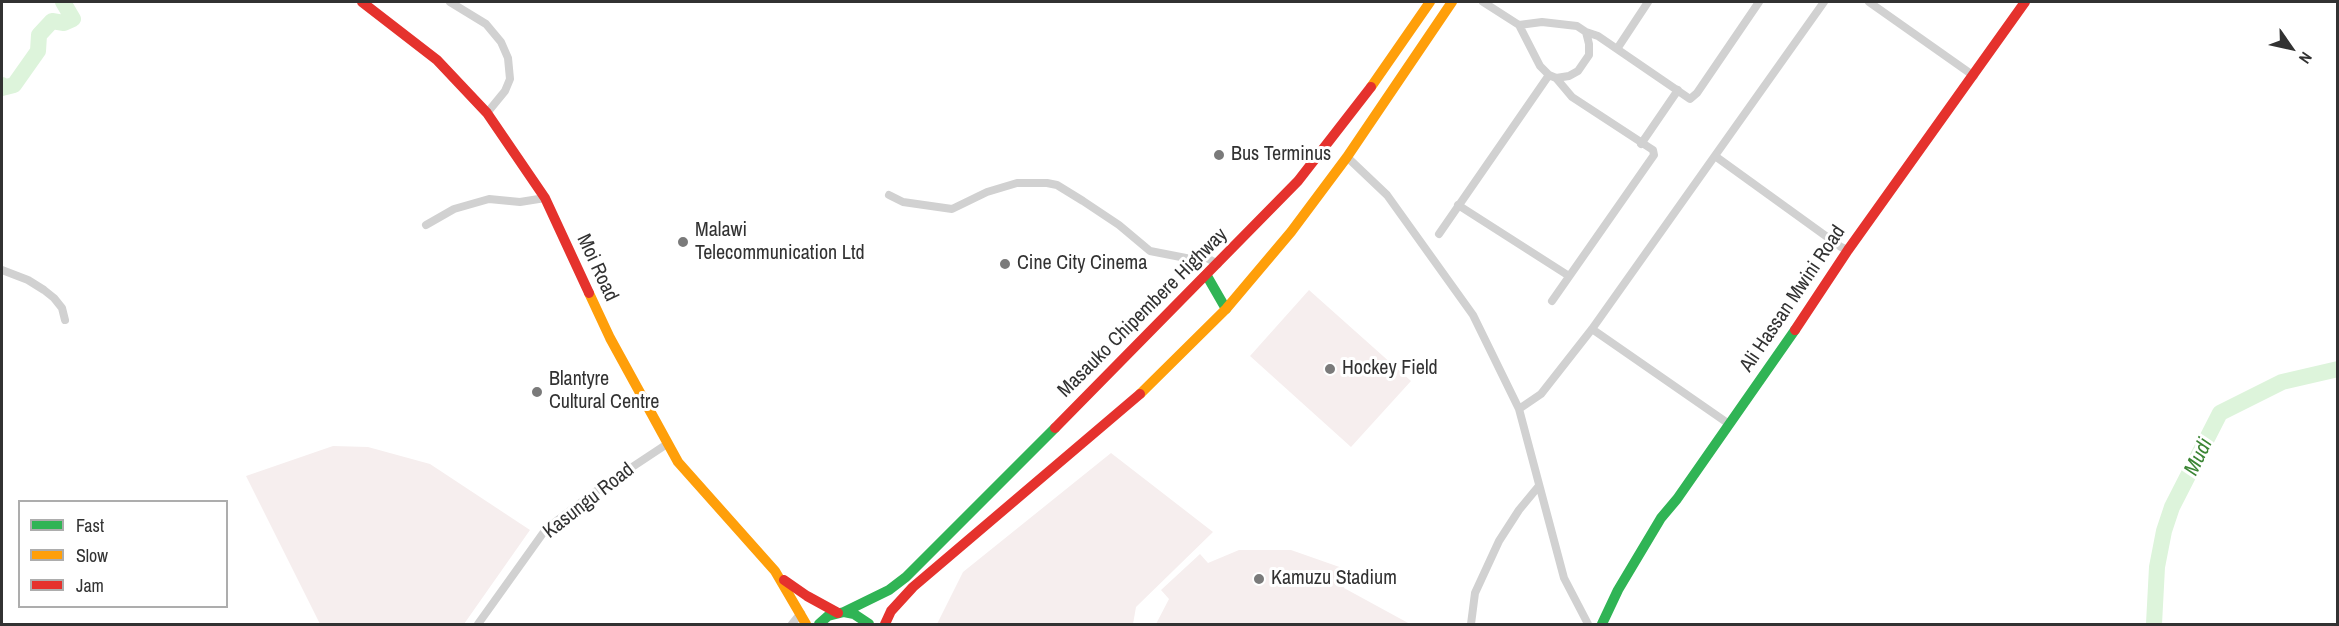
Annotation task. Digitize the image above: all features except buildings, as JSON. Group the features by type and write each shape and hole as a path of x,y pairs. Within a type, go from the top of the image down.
{"main road":[{"name":"Moi Road","path":"362,2 436,60 487,114 534,178 610,338 666,444 678,462 775,571"},
{"name":"Masauko Chipembere Highway","path":"819,624 828,616 889,591 906,577 1207,276 1298,181 1368,93 1430,2"},
{"path":"885,624 891,611 913,587 1131,403 1226,309 1291,232 1347,157 1452,2"},
{"name":"Ali Hassan Mwini Road","path":"1602,624 1618,590 1661,518 1677,499 1822,292 1848,250 2025,2"},
{"path":"1207,276 1226,309"},
{"path":"775,571 798,590 841,612 854,614 869,624"},
{"path":"775,571 806,624"}],"street":[{"path":"450,2 486,24 501,42 508,58 510,80 505,92 487,114"},
{"path":"1484,2 1519,25 1540,66 1572,97 1653,150 1653,159 1552,301"},
{"path":"1617,49 1648,2"},
{"path":"1519,25 1542,22 1577,26 1598,36 1690,99 1759,2"},
{"path":"1519,409 1541,394 1592,329 1824,2"},
{"path":"1869,2 1974,76"},
{"path":"1552,76 1569,76 1578,71 1589,54 1586,32"},
{"path":"1439,234 1552,76"},
{"path":"1641,144 1678,90"},
{"path":"1715,156 1848,250"},
{"path":"1347,157 1387,195 1473,315 1519,409 1564,578 1588,624"},
{"path":"889,195 912,204 952,209 987,192 1017,183 1057,185 1119,225 1150,251 1191,259 1205,257 1218,264"},
{"path":"426,225 454,209 489,199 520,202 545,198"},
{"path":"1458,205 1569,276"},
{"path":"2,270 28,280 54,297 62,308 65,320"},
{"path":"1592,329 1729,424"},
{"name":"Kasungu Road","path":"478,624 546,529 599,489 666,444"},
{"path":"1471,624 1475,593 1499,541 1519,510 1538,487"},
{"path":"792,624 801,613"}],"shaded area":[{"name":"Hockey Field","path":"1309,290 1411,381 1351,447 1250,356"},
{"path":"333,446 368,447 430,464 530,530 464,624 320,624 246,476"},
{"path":"1111,453 1213,532 1136,607 1133,624 937,624 963,572"},
{"name":"Kamuzu Stadium","path":"1239,550 1291,550 1348,570 1344,588 1410,624 1156,624 1169,599 1161,590 1200,554 1208,563"}],"waterway":[{"path":"2,85 2,88 14,85 38,51 39,35 52,21 64,23 73,19 63,2"},
{"name":"Mudi","path":"2154,624 2157,567 2164,531 2172,507 2220,413 2282,382 2338,369"}],"traffic: fast":[{"path":"1207,276 1226,309"},
{"path":"1602,624 1618,590 1661,518 1677,499 1795,330"},
{"path":"844,612 889,590 906,577 1055,428"},
{"path":"819,624 828,616 844,612 854,614 869,624"}],"traffic: slow":[{"path":"1371,87 1430,2"},
{"path":"1140,394 1226,309 1291,232 1347,157 1452,2"},
{"path":"589,293 610,338 678,462 775,571 806,624"}],"traffic: jam":[{"path":"362,2 437,60 487,113 545,198 589,293"},
{"path":"1795,330 1848,250 2025,2"},
{"path":"1055,428 1298,181 1371,87"},
{"path":"885,624 891,611 913,587 1140,394"},
{"path":"784,580 838,613"}],"place":[{"name":"Bus Terminus","path":"1219,155"},
{"name":"Malawi Telecommunication Ltd","path":"683,242"},
{"name":"Cine City Cinema","path":"1005,264"},
{"name":"Hockey Field","path":"1330,369"},
{"name":"Blantyre Cultural Centre","path":"537,392"},
{"name":"Kamuzu Stadium","path":"1259,579"}]}
